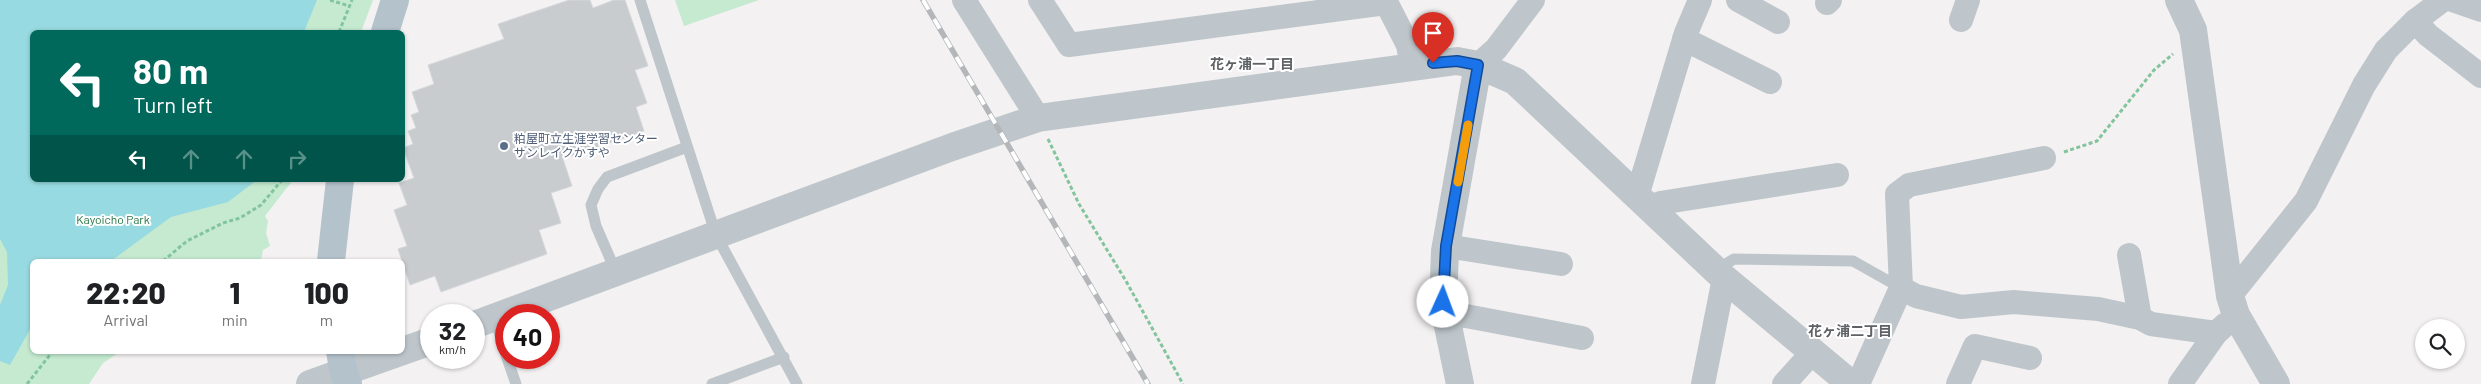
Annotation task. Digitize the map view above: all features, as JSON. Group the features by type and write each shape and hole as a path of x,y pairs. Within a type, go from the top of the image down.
{"main road":[{"path":"386,30 395,0"},
{"path":"332,259 331,245 340,182"}],"street":[{"path":"964,0 1038,118"},
{"path":"1040,0 1069,45 1386,1 1408,45 1412,66"},
{"path":"1460,384 1443,302 1446,246 1478,65 1496,50 1533,0"},
{"path":"1645,203 1684,39 1700,0"},
{"path":"1738,0 1778,22"},
{"path":"2179,0 2194,37 2233,306 2276,384"},
{"path":"2180,384 2306,201 2364,85 2386,50 2415,21 2444,0"},
{"path":"2452,0 2481,10"},
{"path":"2415,21 2428,35 2481,76"},
{"path":"1684,39 1770,82"},
{"path":"485,322 952,147 1038,118 1457,61 1478,65 1515,81 1720,274 1851,384"},
{"path":"1858,384 1901,288 1897,194 1909,185 2044,158"},
{"path":"1645,203 1660,203 1837,175"},
{"path":"1446,246 1561,264"},
{"path":"2129,256 2140,318"},
{"path":"1703,384 1720,274"},
{"path":"1901,288 1916,296 1962,308 2014,302 2098,309 2140,318 2151,324 2216,334"},
{"path":"1447,316 1466,316 1582,338"},
{"path":"405,350 420,345"},
{"path":"1958,384 1975,346 2030,358"},
{"path":"1784,384 1812,353"},
{"path":"310,384 392,354"}],"lane":[{"path":"640,0 716,235 797,384"},
{"path":"616,272 594,219 591,205 598,189 607,177 687,147"},
{"path":"1720,274 1734,260 1853,261 1901,288"},
{"path":"485,323 495,338"},
{"path":"712,384 784,357"},
{"path":"511,369 516,384"}],"path":[{"path":"330,0 349,6"},
{"path":"340,30 352,0"},
{"path":"2044,158 2096,141 2154,70 2194,37"},
{"path":"1038,118 1078,204 1126,282 1183,384"},
{"path":"164,259 187,241 223,223 240,218 261,205 280,182"},
{"path":"27,384 51,354"}],"green space":[{"name":"Kayoicho Park","path":"0,0 373,0 362,30 30,30 30,182 291,182 265,216 268,221 266,233 270,246 263,250 261,259 30,259 30,354 116,354 103,363 89,384 0,384"},
{"path":"675,0 759,0 684,26"}],"water":[{"name":"Kayoicho Park","path":"0,0 317,0 305,30 30,30 30,182 254,182 228,202 171,217 114,259 30,259 30,330 10,365 0,361 0,305 8,285 7,252 0,239"}],"building":[{"name":"粕屋町立生涯学習センター サンレイクかすや","path":"569,0 590,0 593,8 614,0 625,0 648,66 635,70 647,103 636,107 644,131 563,159 572,186 551,193 561,223 539,230 547,254 441,292 435,276 410,285 405,270 405,259 401,259 398,249 407,246 394,210 407,205 399,183 414,178 405,153 405,147 413,144 408,131 416,128 411,115 419,112 412,92 434,84 428,65 504,39 498,24"}],"railway":[{"path":"923,0 1148,384"}],"slow traffic":[{"path":"1458,182 1468,125"}],"place":[{"name":"粕屋町立生涯学習センター サンレイクかすや","path":"504,146"}],"district":[{"name":"花ヶ浦一丁目","path":"1252,64"},
{"name":"花ヶ浦二丁目","path":"1850,331"}],"route":[{"path":"1433,63 1457,61 1478,65 1445,251 1443,302"}]}
